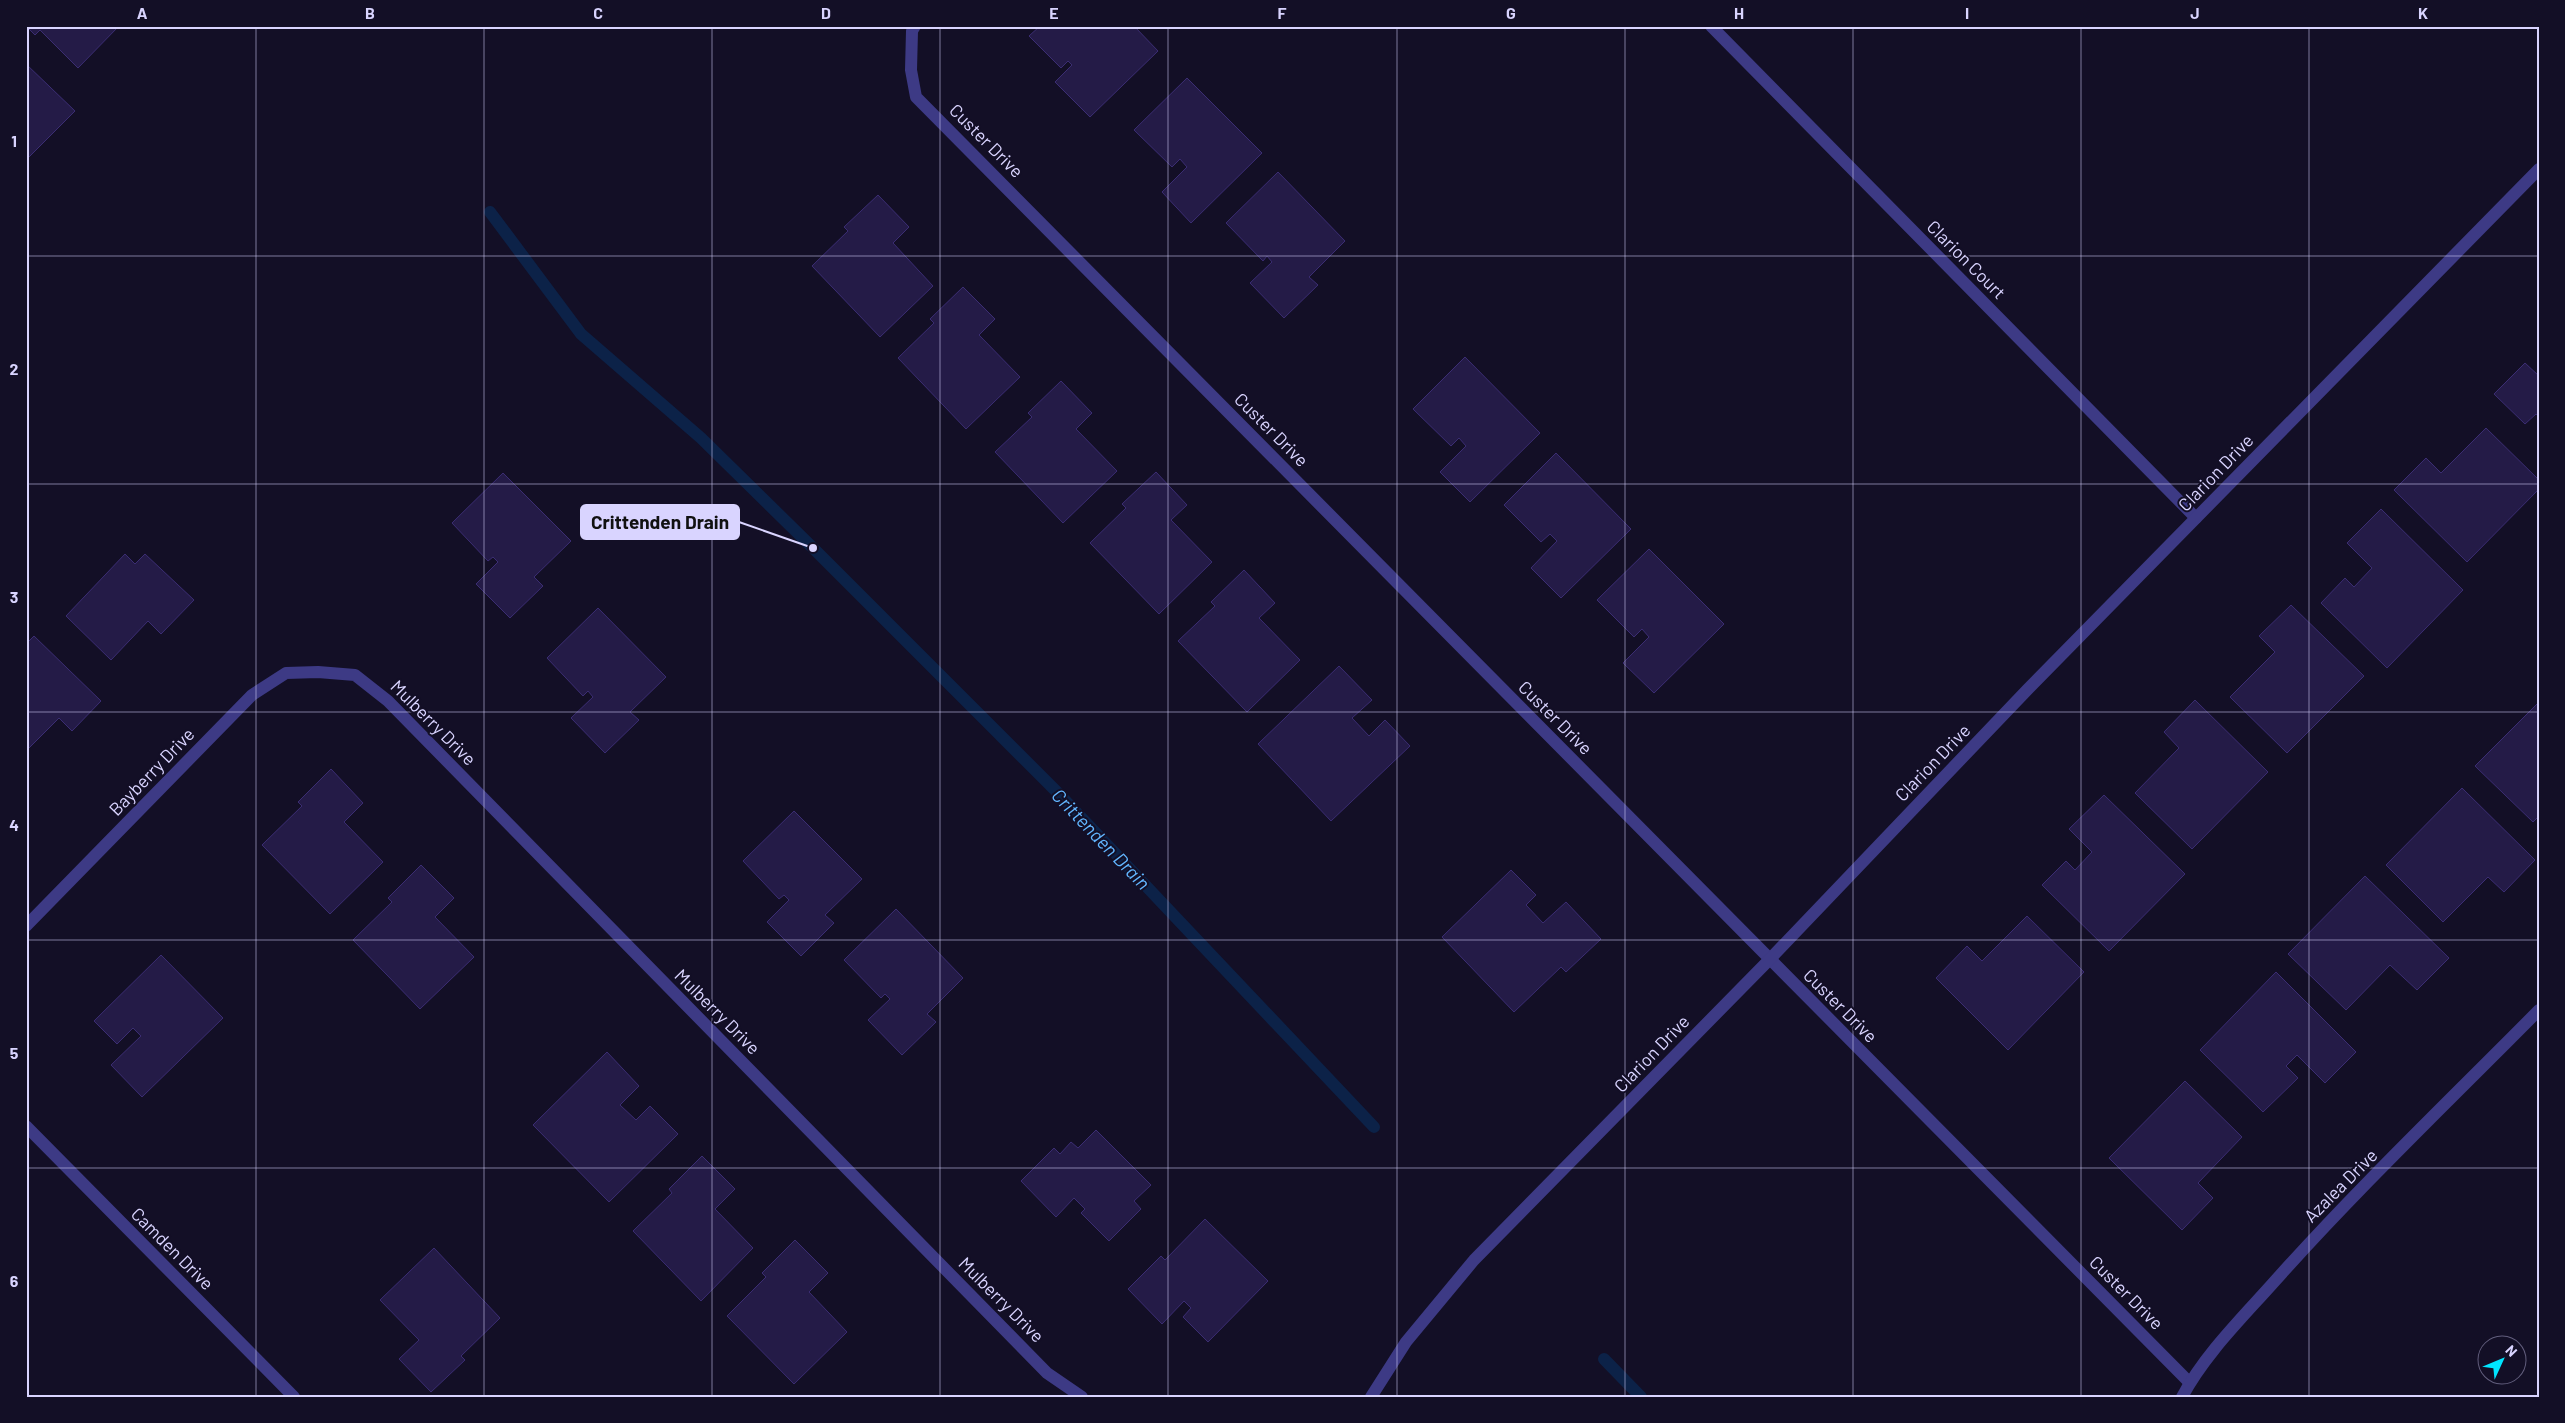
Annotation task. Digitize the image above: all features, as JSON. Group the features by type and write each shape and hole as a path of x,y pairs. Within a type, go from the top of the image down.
{"street":[{"name":"Custer Drive","path":"915,26 912,31 911,70 916,97 2189,1382"},
{"name":"Clarion Court","path":"1711,26 2196,518"},
{"name":"Clarion Drive","path":"1371,1397 1406,1342 1474,1260 1770,959 2028,689 2539,169"},
{"name":"Bayberry Drive","path":"26,926 252,695 286,673 318,672"},
{"name":"Mulberry Drive","path":"318,672 355,676 388,701 1040,1366 1082,1397"},
{"name":"Azalea Drive","path":"2182,1397 2189,1382 2218,1345 2306,1247 2539,1010"},
{"name":"Camden Drive","path":"26,1126 294,1397"}],"building":[{"path":"26,26 119,26 78,68 40,30 35,35"},
{"path":"1040,26 1134,26 1158,51 1090,117 1055,82 1072,65 1068,61 1061,68 1029,36"},
{"path":"26,64 75,111 26,160"},
{"path":"1187,78 1262,153 1191,223 1162,192 1187,167 1180,159 1172,167 1134,130"},
{"path":"1278,172 1345,241 1309,277 1318,285 1284,318 1250,283 1272,262 1267,256 1263,261 1226,223"},
{"path":"878,195 909,227 893,243 933,286 880,337 812,266 848,231 844,227"},
{"path":"963,287 995,319 979,335 1020,377 966,429 898,358 934,323 930,319"},
{"path":"1465,357 1540,433 1470,502 1440,472 1466,446 1459,438 1451,446 1413,409"},
{"path":"2525,363 2539,376 2539,417 2536,414 2525,424 2494,394"},
{"path":"1061,381 1092,413 1076,429 1117,471 1063,523 995,452 1032,417 1028,413"},
{"path":"2486,428 2539,480 2539,489 2467,562 2394,490 2426,458 2441,473"},
{"path":"1556,453 1631,529 1561,598 1531,568 1557,541 1550,534 1541,542 1504,505"},
{"path":"1156,472 1187,505 1171,520 1212,562 1159,614 1090,543 1126,508 1122,504"},
{"path":"503,473 571,541 534,577 543,586 510,618 476,584 498,562 493,557 488,561 452,523"},
{"path":"2381,509 2463,590 2387,668 2321,603 2345,578 2354,587 2372,568 2347,543"},
{"path":"1649,549 1724,624 1654,693 1623,663 1649,637 1642,629 1634,637 1597,600"},
{"path":"125,554 135,564 145,554 194,600 161,634 148,621 111,660 66,616"},
{"path":"1244,570 1275,603 1259,618 1300,660 1247,712 1178,641 1215,606 1211,602"},
{"path":"2291,605 2364,676 2287,753 2230,697 2275,652 2259,636"},
{"path":"598,608 666,677 630,712 639,720 605,753 571,718 593,697 588,691 583,696 547,658"},
{"path":"34,636 101,701 72,731 59,718 26,751 26,644"},
{"path":"1339,666 1372,700 1352,718 1369,736 1385,720 1410,746 1331,821 1258,744"},
{"path":"2195,700 2268,772 2192,849 2135,793 2179,748 2164,732"},
{"path":"2539,702 2539,816 2533,822 2475,766"},
{"path":"331,769 363,803 344,822 383,862 330,914 262,845 302,806 298,802"},
{"path":"2462,788 2535,860 2504,892 2488,877 2443,922 2386,865"},
{"path":"2104,795 2185,874 2109,951 2042,885 2066,861 2075,870 2092,852 2069,829"},
{"path":"794,811 862,879 825,915 834,923 801,956 767,922 789,900 784,895 779,899 743,861"},
{"path":"421,865 454,898 435,917 474,957 420,1009 353,940 392,902 388,898"},
{"path":"1511,870 1536,895 1526,905 1543,923 1566,902 1601,939 1566,972 1561,967 1514,1012 1442,937"},
{"path":"2365,876 2449,958 2417,990 2390,965 2346,1010 2288,954"},
{"path":"896,909 963,978 927,1014 936,1022 902,1055 868,1020 890,999 885,994 881,998 844,960"},
{"path":"2027,916 2084,972 2008,1050 1936,978 1967,946 1982,961"},
{"path":"161,955 223,1018 142,1097 111,1065 141,1036 133,1028 117,1044 94,1021"},
{"path":"2276,972 2356,1052 2325,1083 2297,1055 2286,1066 2298,1078 2263,1112 2200,1050"},
{"path":"607,1052 639,1086 620,1105 636,1120 650,1106 678,1134 609,1202 533,1125"},
{"path":"2185,1081 2242,1137 2198,1183 2213,1198 2182,1230 2109,1158"},
{"path":"1096,1130 1151,1185 1134,1201 1141,1209 1109,1241 1081,1213 1085,1209 1074,1198 1056,1217 1021,1181 1054,1148 1060,1154 1071,1142 1078,1148"},
{"path":"702,1156 735,1189 715,1209 753,1248 701,1301 633,1231 672,1193 669,1189"},
{"path":"1205,1219 1268,1281 1208,1342 1183,1317 1191,1308 1184,1301 1162,1324 1128,1289 1161,1256 1165,1260"},
{"path":"795,1240 828,1273 809,1292 847,1332 794,1384 727,1316 766,1277 762,1273"},
{"path":"434,1248 500,1318 461,1356 465,1360 431,1392 399,1359 419,1340 380,1300"}],"waterway":[{"name":"Crittenden Drain","path":"490,212 581,334 701,438 813,548 1060,795 1374,1127"},
{"path":"1604,1359 1641,1397"}],"place":[{"name":"Crittenden Drain","path":"813,548"}]}
